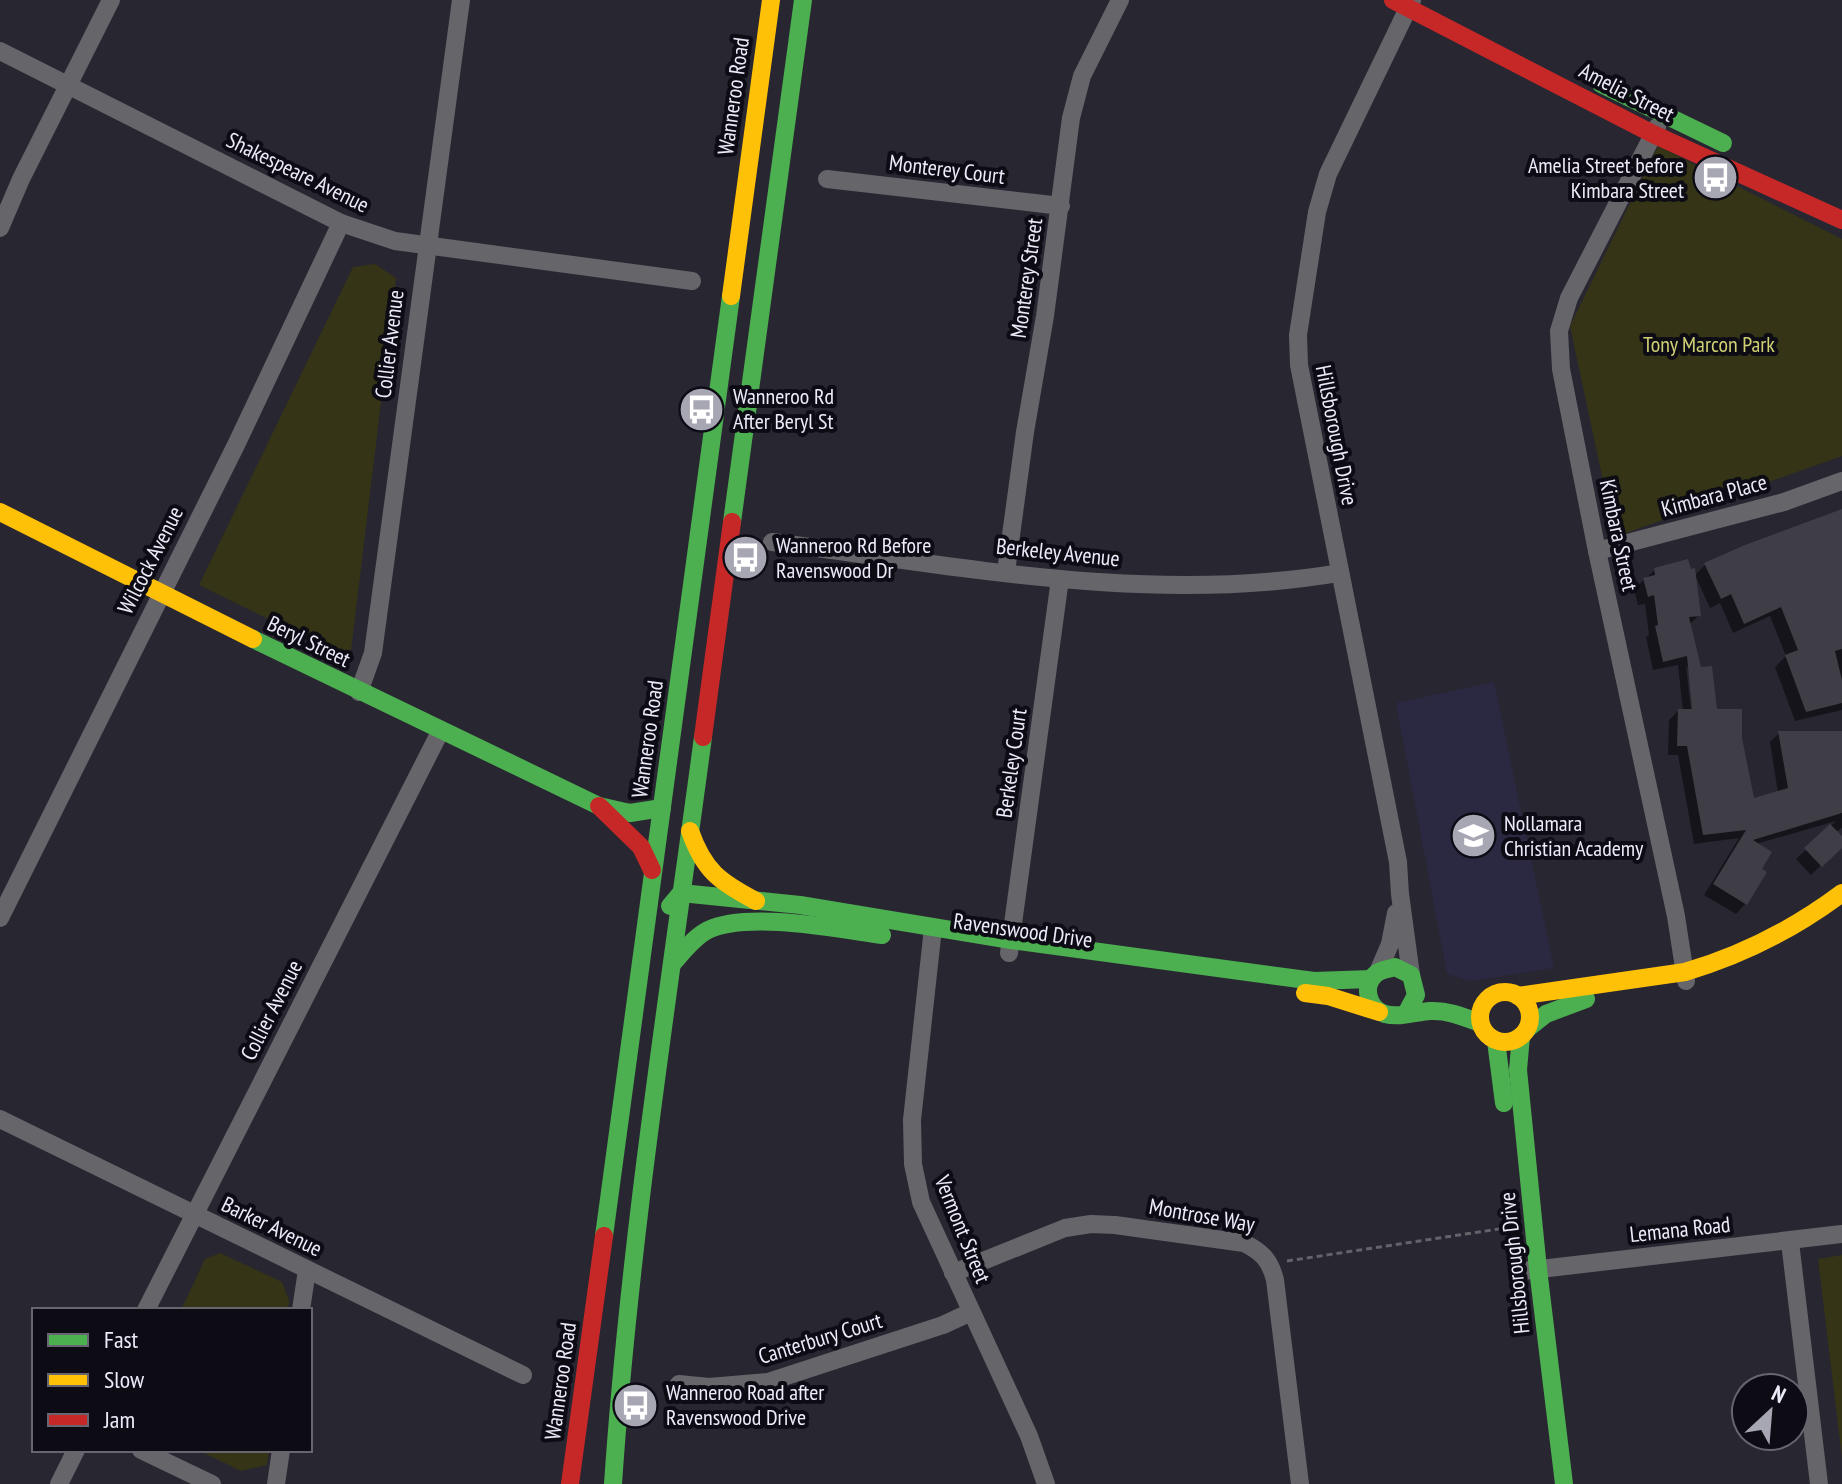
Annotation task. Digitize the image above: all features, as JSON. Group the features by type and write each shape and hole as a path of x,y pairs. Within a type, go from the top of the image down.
{"main road":[{"name":"Wanneroo Road","path":"570,1484 771,0"},
{"path":"613,1484 634,1249 803,0"},
{"path":"1430,0 1499,34"},
{"name":"Amelia Street","path":"1405,3 1653,134 1841,211"},
{"name":"Amelia Street","path":"1581,74 1746,155"},
{"name":"Amelia Street","path":"1801,181 1841,211"},
{"name":"Beryl Street","path":"0,512 440,732 599,806 630,813 662,808"},
{"name":"Beryl Street","path":"599,806 641,847 652,870"},
{"path":"690,831 699,859 709,872 756,901"},
{"path":"634,1011 661,920 681,893"},
{"name":"Ravenswood Drive","path":"681,893 854,913 933,935"},
{"path":"1842,893 1782,934 1686,978 1518,996 1511,993 1451,997 1395,967 1375,975 1368,997 1379,1012 1388,1016 1440,1011 1480,1023 1489,1037 1505,1042 1524,1033 1537,1019 1575,1001 1686,978 1756,961 1813,931 1842,910"},
{"name":"Ravenswood Drive","path":"672,964 709,929 724,924 790,925 933,935 1328,996 1379,1012"},
{"name":"Ravenswood Drive","path":"1010,947 1314,981 1375,975"},
{"path":"1407,1012 1416,999 1413,979"},
{"path":"1480,1023 1483,1004 1494,994"},
{"path":"1518,996 1529,1011 1524,1033"},
{"name":"Hillsborough Drive","path":"1524,1033 1518,1070 1549,1484"},
{"name":"Hillsborough Drive","path":"1496,1041 1517,1227 1531,1270 1564,1484"}],"street":[{"path":"0,228 21,179 111,0"},
{"name":"Collier Avenue","path":"359,692 373,653 461,0"},
{"name":"Monterey Street","path":"1006,572 1061,206 1071,118 1082,76 1120,0"},
{"name":"Hillsborough Drive","path":"1405,3 1328,174 1317,212 1298,335 1299,365 1398,862 1413,979"},
{"name":"Shakespeare Avenue","path":"0,51 341,223 395,241 692,281"},
{"name":"Kimbara Street","path":"1664,115 1569,298 1559,331 1561,369 1676,916 1686,978"},
{"name":"Monterey Court","path":"827,179 1061,206"},
{"name":"Wilcock Avenue","path":"0,918 236,445 341,223"},
{"name":"Kimbara Place","path":"1597,551 1784,502 1842,481"},
{"name":"Berkeley Avenue","path":"772,542 1060,579 1158,586 1307,579 1339,573"},
{"name":"Berkeley Court","path":"1010,947 1060,579"},
{"name":"Collier Avenue","path":"147,1308 440,732"},
{"name":"Hillsborough Drive","path":"1375,975 1390,944 1400,894"},
{"name":"Vermont Street","path":"933,935 912,1120 913,1164 921,1202 1029,1436 1046,1484"},
{"name":"Barker Avenue","path":"0,1119 523,1375"},
{"name":"Montrose Way","path":"953,1273 1065,1228 1091,1224 1244,1243 1261,1251 1271,1266"},
{"name":"Lemana Road","path":"1531,1270 1842,1234"},
{"path":"1790,1242 1819,1484"},
{"path":"1271,1266 1300,1484"},
{"path":"301,1308 307,1270"},
{"name":"Canterbury Court","path":"679,1384 709,1387 768,1382 943,1325 971,1312"},
{"path":"59,1484 75,1452"},
{"path":"145,1452 212,1484"},
{"path":"276,1484 281,1452"}],"path":[{"path":"1271,1266 1297,1259 1517,1227"}],"shaded area":[{"name":"Nollamara Christian Academy","path":"1494,682 1554,968 1471,981 1447,974 1396,703"}],"green space":[{"name":"Tony Marcon Park","path":"1658,146 1842,239 1842,456 1615,537 1570,326"},
{"path":"375,264 396,278 350,659 199,585 353,267"},
{"path":"220,1253 282,1282 289,1300 288,1308 182,1308 205,1259"},
{"path":"1842,1255 1842,1458 1818,1259"},
{"path":"202,1452 269,1452 267,1465 241,1471"}],"building":[{"path":"1842,509 1842,649 1835,651 1842,680 1842,703 1806,712 1785,655 1798,650 1781,607 1744,624 1731,594 1721,599 1704,563"},
{"path":"1688,559 1691,569 1695,568 1701,616 1689,617 1701,667 1712,666 1717,709 1742,709 1742,738 1754,798 1788,788 1778,731 1842,731 1842,813 1753,840 1772,852 1762,869 1767,872 1747,905 1713,884 1746,830 1703,835 1687,746 1677,746 1678,709 1692,709 1687,656 1663,662 1655,626 1658,625 1654,595 1648,597 1643,578 1655,575 1654,568"},
{"path":"1830,824 1842,836 1842,848 1822,867 1804,848"}],"traffic: fast":[{"path":"732,522 803,0"},
{"path":"1601,84 1723,143"},
{"path":"604,1236 731,296"},
{"path":"253,639 599,806 630,813 662,808"},
{"path":"613,1484 640,1203 703,737"},
{"path":"670,906 681,893 800,905 1011,940 1314,981 1371,979"},
{"path":"672,964 708,930 746,922 794,923 882,935"},
{"path":"1407,1012 1416,995 1411,975 1395,967 1377,973 1369,984 1369,996 1374,1007 1385,1014 1443,1012 1480,1023"},
{"path":"1527,1029 1546,1014 1586,999"},
{"path":"1521,1036 1518,1070 1564,1484"},
{"path":"1496,1041 1504,1103"}],"traffic: slow":[{"path":"731,296 771,0"},
{"path":"0,512 253,639"},
{"path":"690,831 701,856 715,874 756,901"},
{"path":"1518,996 1685,972 1767,940 1842,893"},
{"path":"1505,992 1523,999 1530,1017 1523,1035 1505,1042 1487,1035 1480,1017 1487,999 1505,992"},
{"path":"1305,993 1328,996 1379,1012"}],"traffic: jam":[{"path":"1393,0 1653,134 1842,220"},
{"path":"703,737 732,522"},
{"path":"599,806 641,847 652,870"},
{"path":"570,1484 604,1236"}],"place":[{"name":"Amelia Street before Kimbara Street","path":"1715,178"},
{"name":"Wanneroo Rd After Beryl St","path":"702,409"},
{"name":"Wanneroo Rd Before Ravenswood Dr","path":"745,558"},
{"name":"Nollamara Christian Academy","path":"1473,836"},
{"name":"Wanneroo Road after Ravenswood Drive","path":"635,1405"}]}
